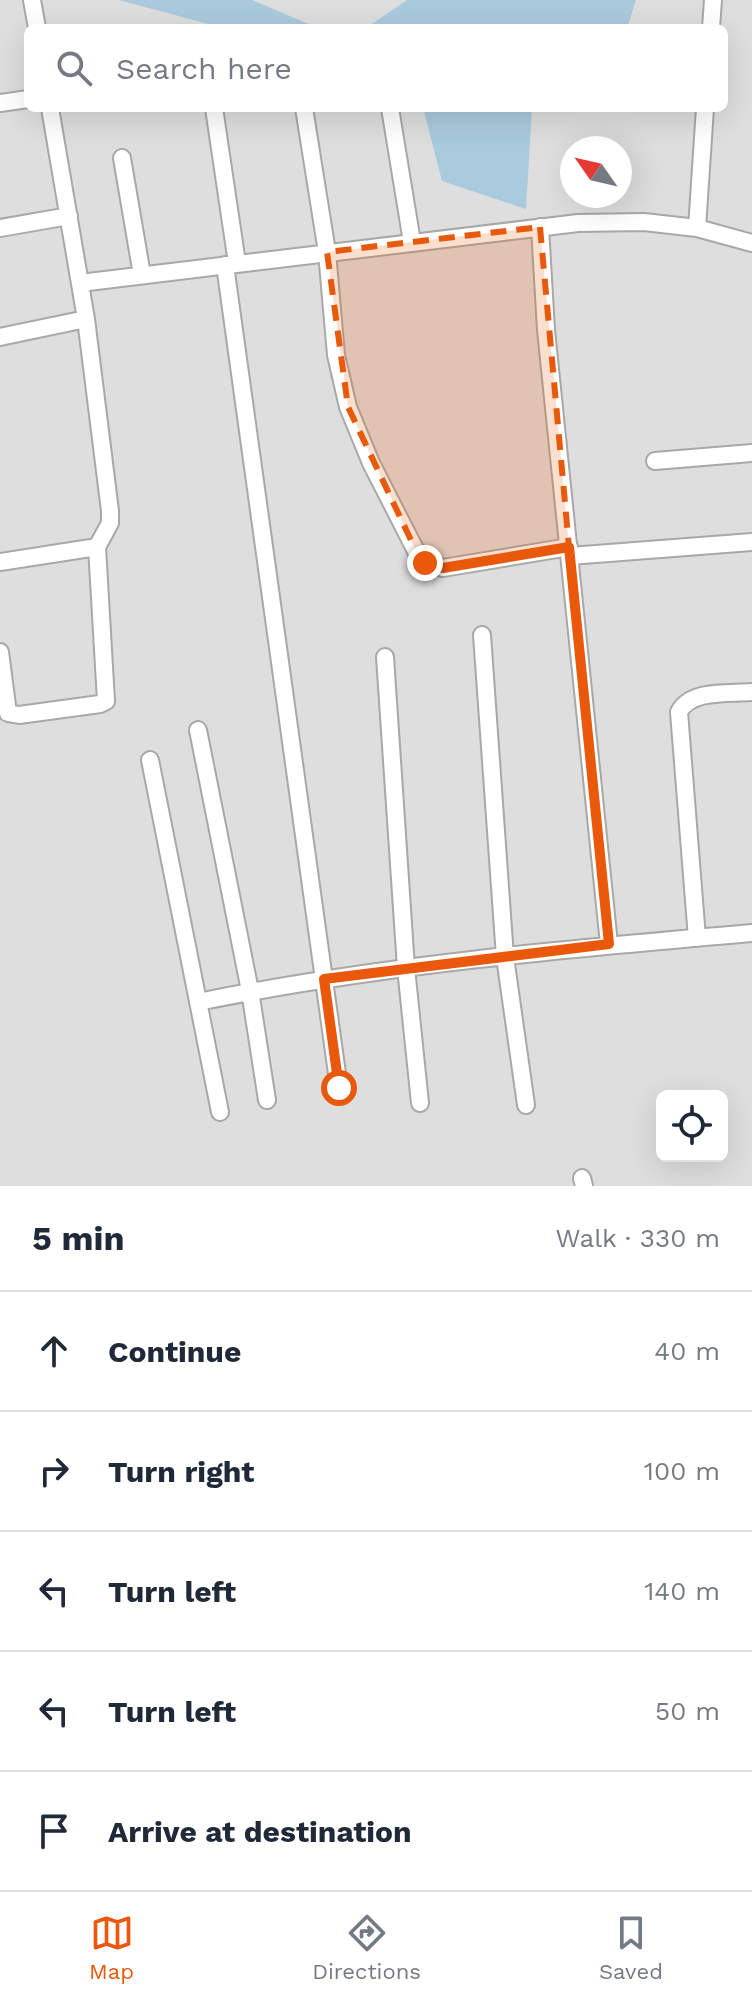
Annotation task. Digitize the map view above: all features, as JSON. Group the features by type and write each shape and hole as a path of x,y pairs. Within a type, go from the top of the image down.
{"street":[{"path":"32,0 36,24"},
{"path":"711,24 713,0"},
{"path":"0,103 24,100"},
{"path":"0,652 8,713 19,715 106,701 97,547 110,523 110,511 86,319 51,112"},
{"path":"214,112 231,264 339,1088"},
{"path":"305,112 327,252 336,355 348,407 371,463 425,563 443,568 569,551 752,542"},
{"path":"391,112 412,242"},
{"path":"697,228 705,112"},
{"path":"122,158 142,275"},
{"path":"0,228 69,216"},
{"path":"80,283 578,223 644,222 697,228 752,243"},
{"path":"540,227 546,330 609,944"},
{"path":"0,337 86,319"},
{"path":"655,461 752,453"},
{"path":"0,562 97,547"},
{"path":"482,635 505,957 526,1105"},
{"path":"385,657 406,968 420,1103"},
{"path":"697,938 679,712 683,703 693,698 752,692"},
{"path":"198,730 250,991 267,1100"},
{"path":"150,760 220,1112"},
{"path":"198,1002 250,991 406,968 609,944 752,933"}],"highlighted area":[{"path":"540,227 569,547 443,568 418,555 348,407 327,252"}],"shaded area":[{"path":"0,0 752,0 752,1186 0,1186"}],"water":[{"path":"119,0 252,0 309,24 208,24"},
{"path":"407,0 636,0 628,24 372,24"},
{"path":"424,112 532,112 526,209 442,181"}],"route":[{"path":"339,1088 324,979 609,944 569,547 443,568 425,563"}]}
